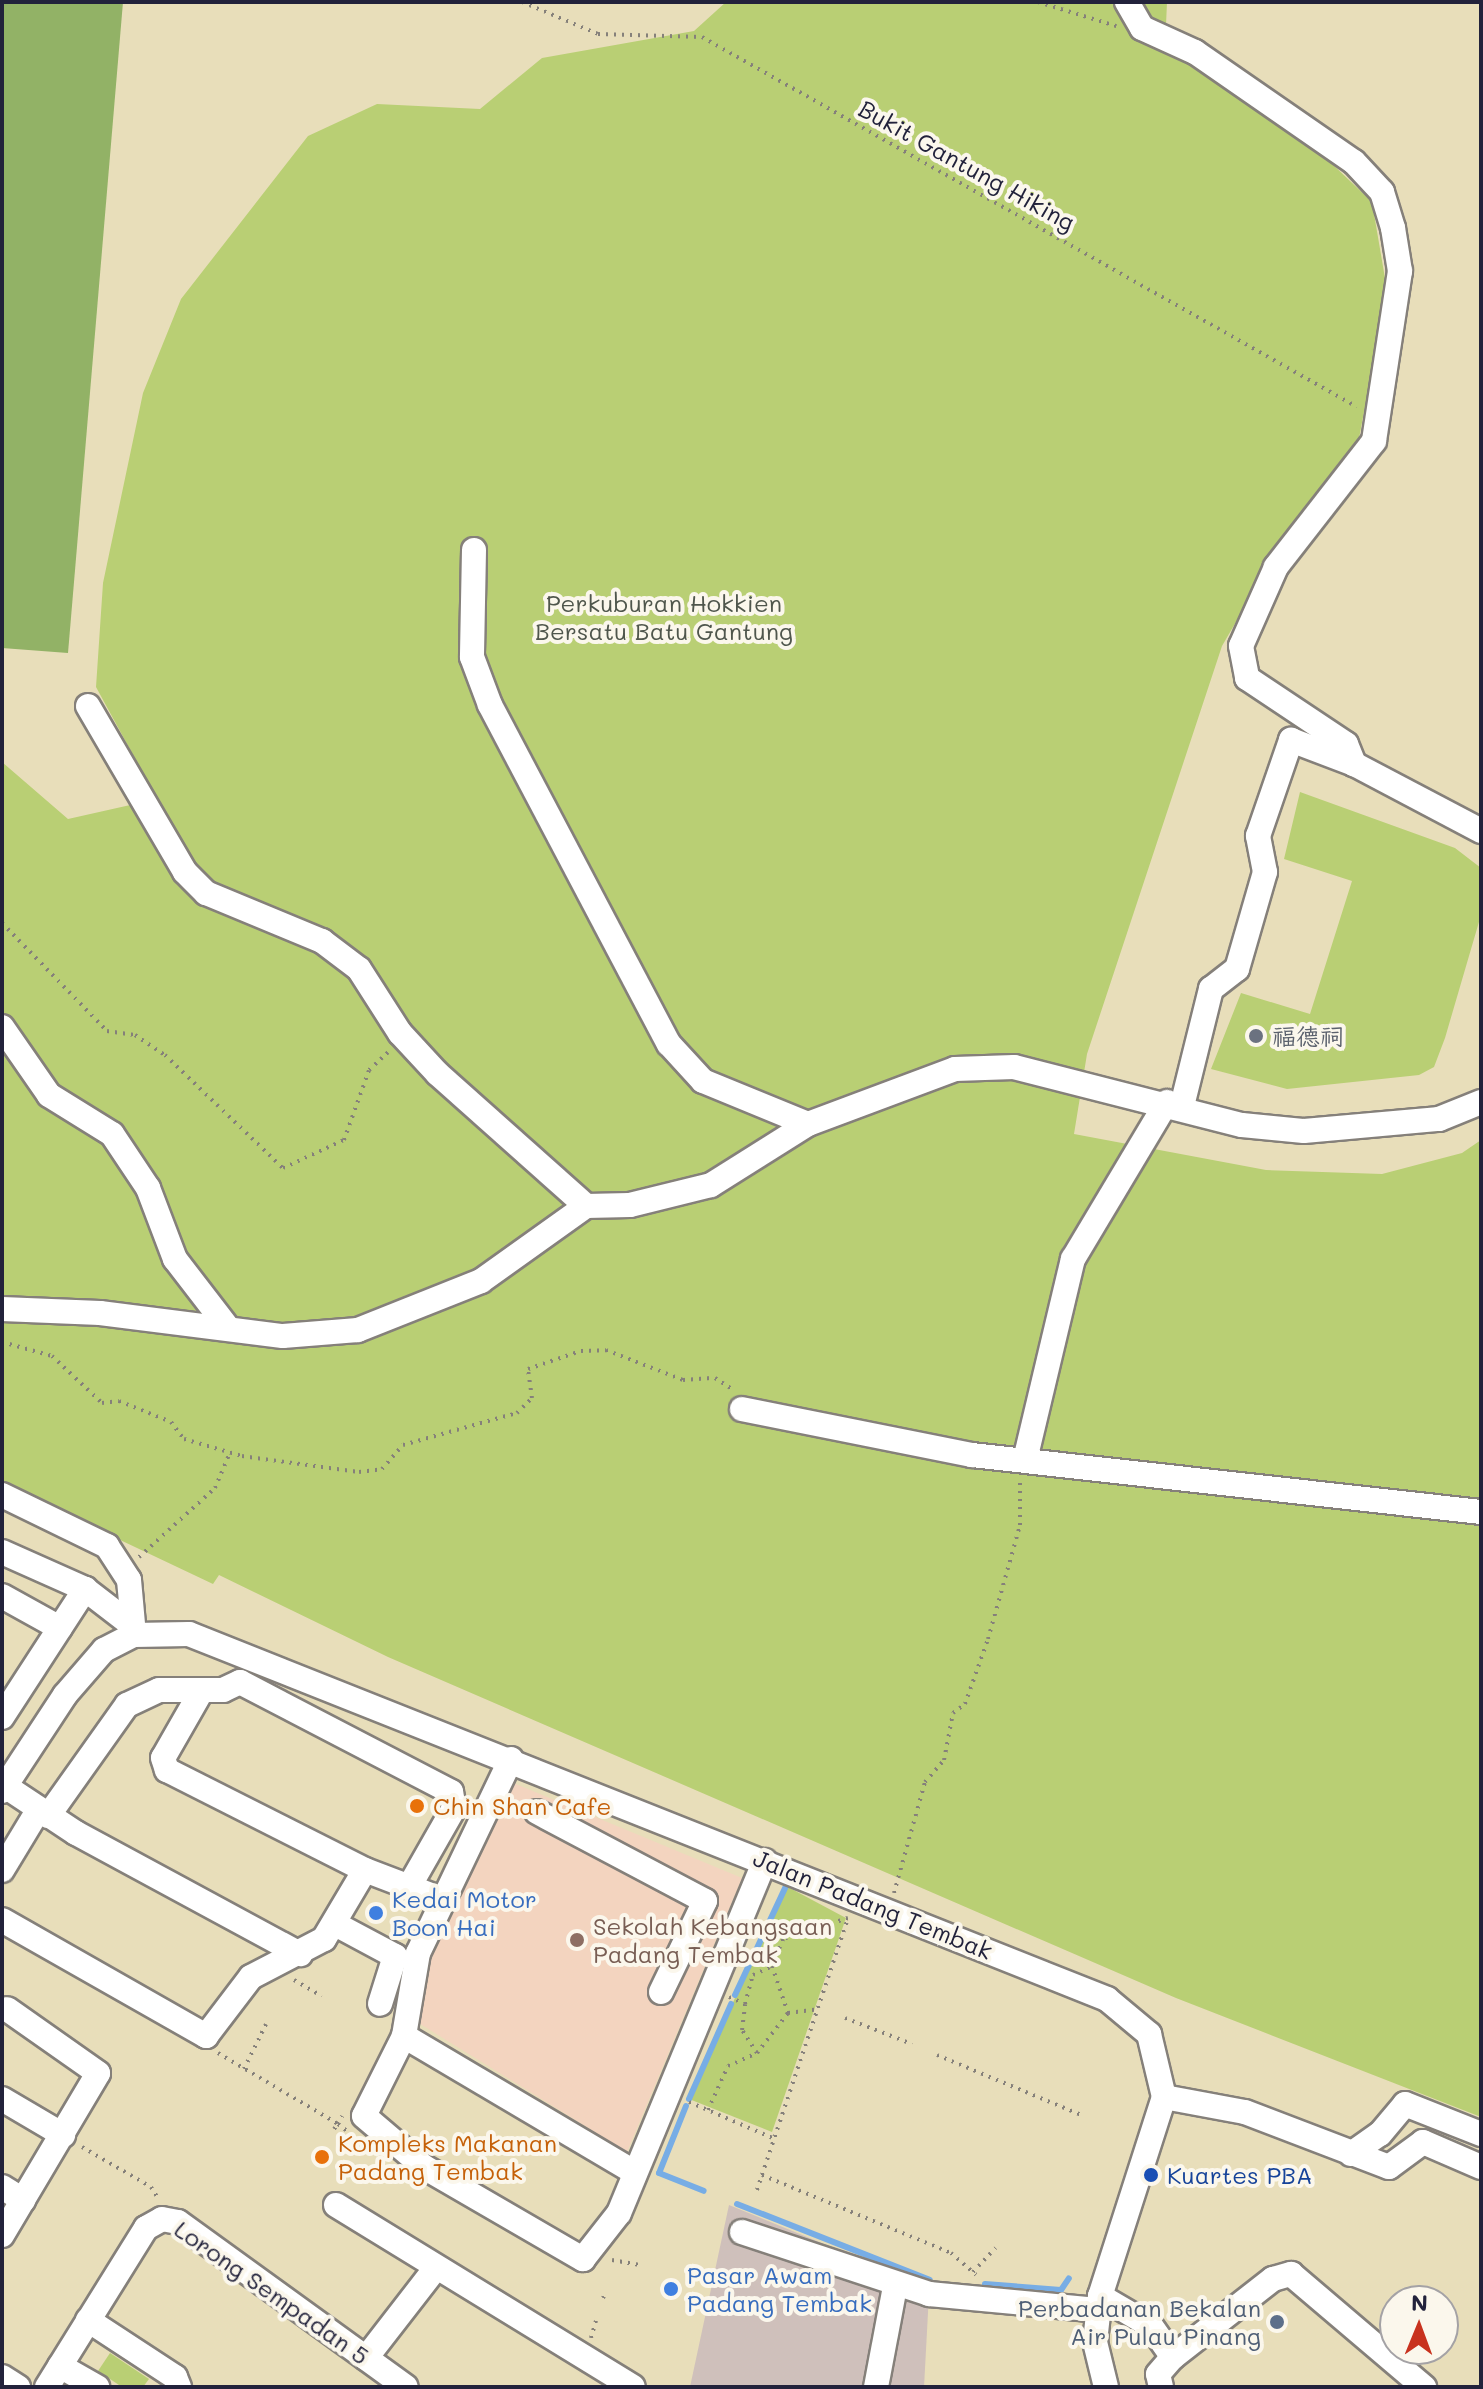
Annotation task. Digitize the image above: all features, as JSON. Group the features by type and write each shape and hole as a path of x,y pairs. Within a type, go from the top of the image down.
{"street":[{"path":"1127,2 1142,28 1249,88 1354,162 1382,192 1400,271 1378,419 1362,462 1276,567 1246,623 1247,678 1346,744 1354,764"},
{"path":"474,550 472,657 490,705 669,1044 703,1081 808,1124"},
{"path":"88,706 185,872 238,911 322,941 359,969 400,1033 586,1206"},
{"path":"1025,1460 1073,1259 1174,1104 1211,989 1237,969 1265,872 1258,836 1298,712"},
{"path":"1291,740 1354,764 1481,831"},
{"path":"2,1027 49,1095 112,1134 148,1188 175,1259 229,1329"},
{"path":"2,1309 321,1337 358,1330 481,1281 586,1206 630,1205 711,1185 808,1124 955,1069 1014,1067 1174,1104 1242,1125 1304,1131 1439,1119 1481,1102"},
{"path":"742,1409 915,1447 1481,1512"},
{"path":"2,1495 98,1538 126,1575 133,1630"},
{"path":"2,1552 85,1589 133,1630"},
{"path":"3,1713 85,1589"},
{"path":"2,1596 60,1628"},
{"path":"133,1630 91,1663 4,1788 300,1954"},
{"name":"Jalan Padang Tembak","path":"133,1630 189,1634 251,1654 889,1910 1125,2009 1149,2034 1164,2097"},
{"path":"240,1682 251,1654"},
{"path":"2,1870 127,1705 159,1690 202,1690 240,1682 451,1792 454,1808 410,1885"},
{"path":"202,1690 164,1768 365,1870 444,1900"},
{"path":"511,1759 415,1962 404,2036 364,2116 424,2167 583,2259 619,2213 765,1861"},
{"path":"537,1812 705,1901 741,1916"},
{"path":"2,1920 200,2036 216,2031 251,1977 300,1954 337,1925 365,1870"},
{"path":"701,2011 655,1988 705,1901"},
{"path":"337,1925 395,1956 380,2004"},
{"path":"2,2235 63,2135 97,2069 7,2009"},
{"path":"404,2036 634,2172"},
{"path":"1106,2387 1098,2303 1164,2097 1245,2112 1389,2167 1423,2142 1481,2167"},
{"path":"2,2099 63,2135"},
{"path":"1351,2154 1380,2134 1405,2104 1481,2134"},
{"path":"2,2187 23,2200"},
{"path":"336,2205 435,2269 633,2387"},
{"name":"Lorong Sempadan 5","path":"47,2387 146,2228 162,2219 178,2222 406,2387"},
{"path":"742,2232 895,2286 980,2299 1098,2303 1151,2326 1173,2357"},
{"path":"366,2358 435,2269"},
{"path":"1161,2387 1158,2374 1173,2357 1273,2279 1291,2274 1424,2387"},
{"path":"876,2387 895,2286"},
{"path":"88,2320 175,2377 179,2387"},
{"path":"60,2366 97,2387"},
{"path":"2,2377 18,2387"}],"path":[{"name":"Bukit Gantung Hiking","path":"522,2 598,34 702,37 1378,419"},
{"path":"1038,2 1104,24 1142,28"},
{"path":"2,923 107,1031 135,1035 165,1055 283,1168 344,1140 369,1070 400,1033"},
{"path":"2,1342 52,1356 102,1403 133,1407 171,1422 184,1439 230,1453 375,1472 403,1445 517,1413 532,1398 528,1369 581,1351 606,1350 683,1380 715,1378 735,1391 742,1409"},
{"path":"126,1575 181,1513 215,1488 230,1453"},
{"path":"889,1910 925,1782 944,1760 953,1713 965,1704 988,1639 1020,1525 1016,1504 1025,1460"},
{"path":"757,2053 742,2030 753,1975 772,1966 792,1931 848,1918 757,2190"},
{"path":"772,1966 788,2013"},
{"path":"298,1982 322,1996"},
{"path":"737,2000 745,2004"},
{"path":"708,2110 726,2068 757,2053 788,2013 820,2009"},
{"path":"845,2018 912,2044"},
{"path":"244,2069 266,2024"},
{"path":"937,2055 1081,2115"},
{"path":"226,2058 340,2125"},
{"path":"693,2104 775,2139"},
{"path":"334,2129 340,2125 345,2110"},
{"path":"63,2135 151,2187 162,2219"},
{"path":"762,2175 951,2253 981,2281 980,2299"},
{"path":"973,2272 995,2248"},
{"path":"612,2260 639,2265"}],"shaded area":[{"name":"Sekolah Kebangsaan Padang Tembak","path":"511,1782 742,1878 627,2152 417,2022 426,1970"},
{"path":"729,2205 919,2283 929,2294 924,2387 690,2387"}],"green space":[{"path":"2,2 123,2 68,653 2,648"},
{"name":"Perkuburan Hokkien Bersatu Batu Gantung","path":"726,2 1167,2 1165,49 1306,139 1372,202 1387,290 1357,449 1284,539 1222,646 1087,1054 1074,1134 1266,1170 1382,1174 1462,1153 1481,1140 1481,2117 1176,1998 388,1657 219,1575 213,1584 2,1484 2,762 68,819 157,799 96,687 103,583 143,393 181,299 308,136 377,104 480,109 542,58 694,31"},
{"path":"1300,792 1455,848 1481,868 1481,915 1445,1038 1434,1067 1419,1075 1287,1089 1211,1069 1241,993 1310,1014 1352,881 1284,859"},
{"path":"786,1886 846,1918 772,2132 689,2099"},
{"path":"110,2353 149,2379 143,2387 122,2387 98,2371"}],"waterway":[{"path":"735,1995 786,1886"},
{"path":"689,2099 731,2004"},
{"path":"686,2106 659,2173 704,2191"},
{"path":"737,2204 930,2280"},
{"path":"985,2284 1061,2290 1069,2278"}],"place":[{"name":"福德祠","path":"1256,1036"},
{"name":"Chin Shan Cafe","path":"417,1806"},
{"name":"Kedai Motor Boon Hai","path":"376,1913"},
{"name":"Sekolah Kebangsaan Padang Tembak","path":"577,1940"},
{"name":"Kompleks Makanan Padang Tembak","path":"322,2157"},
{"name":"Kuartes PBA","path":"1151,2175"},
{"name":"Pasar Awam Padang Tembak","path":"671,2289"},
{"name":"Perbadanan Bekalan Air Pulau Pinang","path":"1277,2322"}]}
